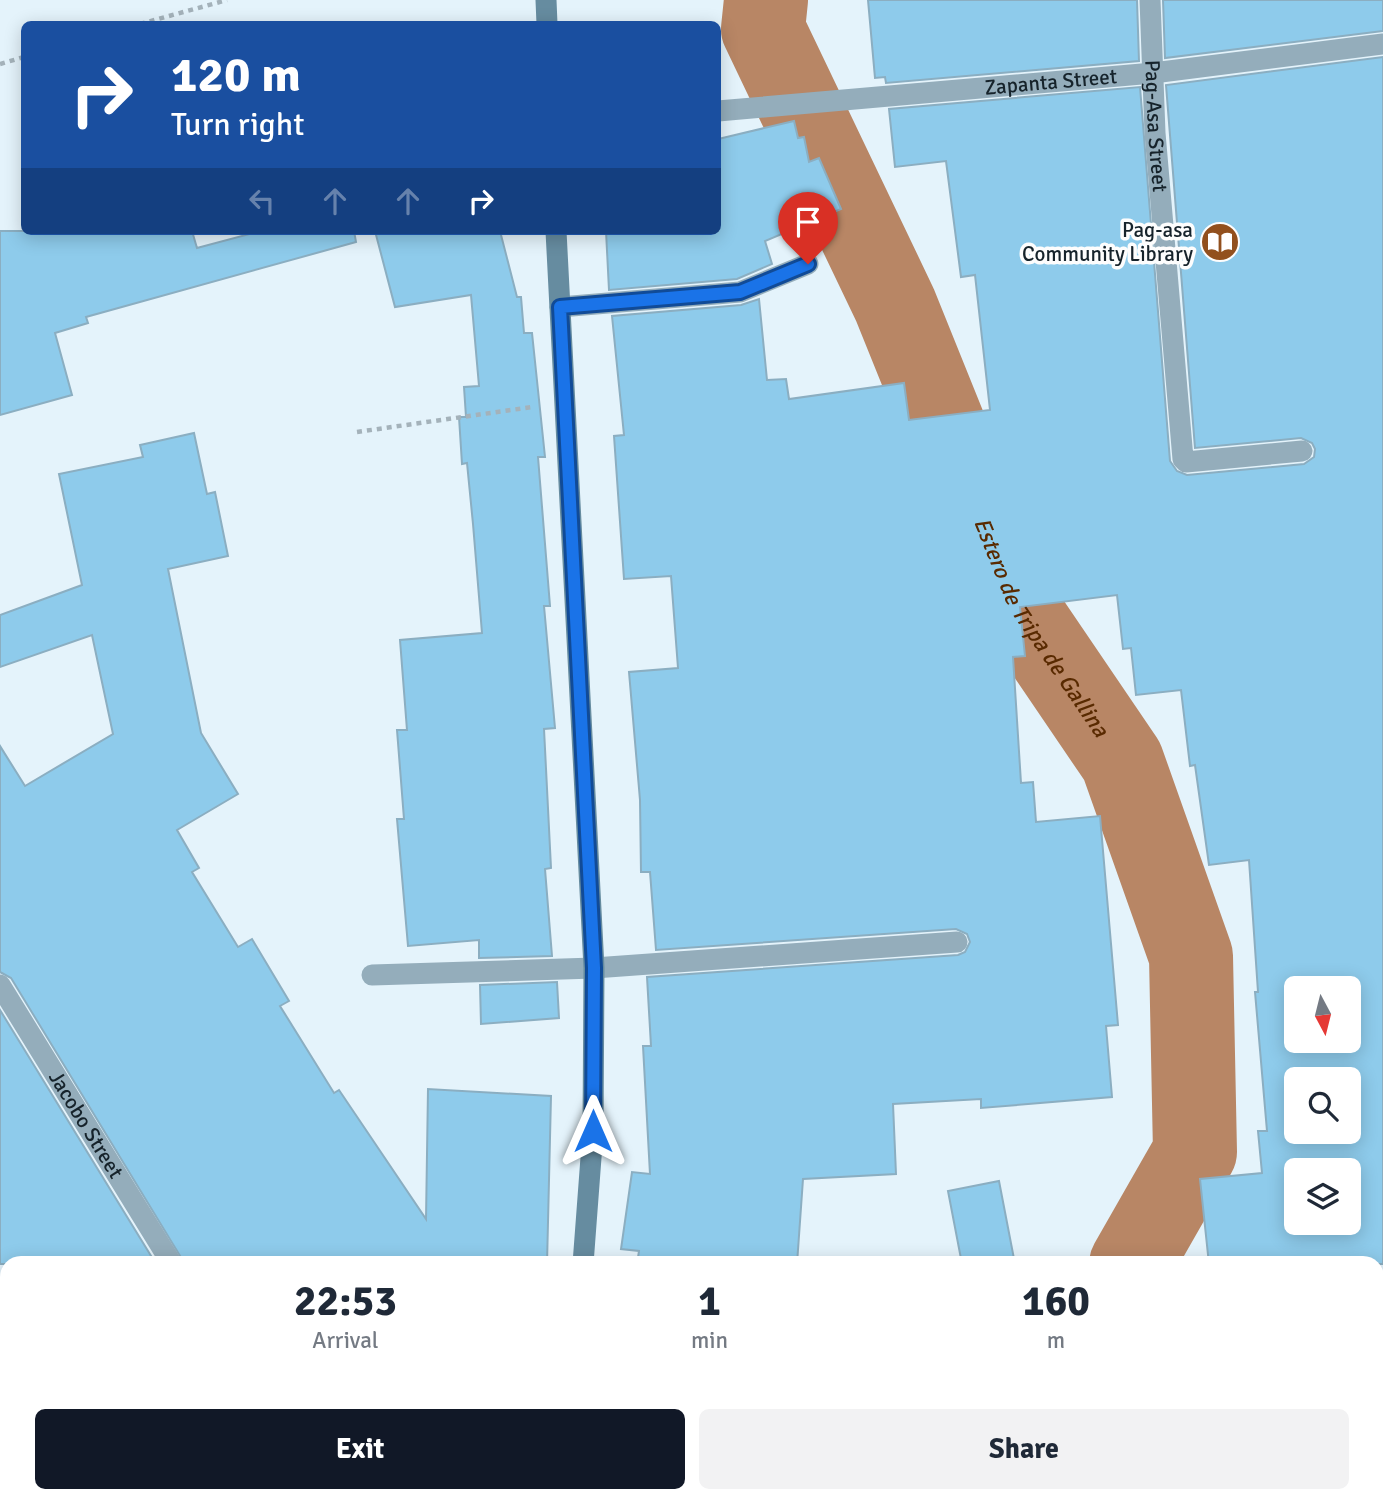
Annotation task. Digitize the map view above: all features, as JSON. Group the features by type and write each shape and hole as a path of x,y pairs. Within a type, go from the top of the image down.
{"street":[{"path":"546,0 547,21"},
{"name":"Pag-Asa Street","path":"1150,0 1155,133 1183,459 1186,462 1302,451"},
{"name":"Zapanta Street","path":"721,111 1153,73 1383,44"},
{"path":"556,235 594,968 593,1131 584,1256"},
{"path":"560,307 740,292 808,264"},
{"path":"372,975 594,968 957,942"},
{"name":"Jacobo Street","path":"0,985 167,1256"}],"path":[{"path":"151,21 227,0"},
{"path":"0,64 21,58"},
{"path":"357,432 565,403"}],"building":[{"path":"868,0 1137,0 1139,61 886,83 885,77 875,78"},
{"path":"1163,0 1383,0 1383,31 1165,58"},
{"path":"1383,57 1383,1256 1208,1256 1200,1179 1262,1173 1258,1131 1267,1131 1255,992 1258,992 1249,860 1209,865 1195,765 1190,766 1181,690 1136,695 1131,648 1123,649 1117,595 1020,607 1025,656 1013,657 1021,783 1033,782 1036,822 1100,816 1118,1025 1106,1026 1112,1097 981,1108 981,1099 893,1104 896,1174 803,1179 798,1256 638,1256 639,1251 621,1249 632,1172 650,1174 643,1046 651,1046 647,977 958,955 965,952 970,942 967,934 956,929 656,950 650,872 641,872 640,800 629,672 678,668 671,576 624,579 614,436 624,435 612,316 741,305 759,299 767,380 786,379 789,399 904,383 909,420 990,410 975,275 961,277 946,161 895,167 889,109 1140,87 1170,461 1177,471 1187,475 1304,464 1314,457 1315,449 1312,443 1301,438 1195,448 1166,85"},
{"path":"794,121 798,138 804,137 809,162 819,158 841,209 765,241 772,264 737,279 609,290 606,235 721,235 721,138"},
{"path":"0,231 21,231 21,235 193,235 197,248 246,235 355,235 356,242 86,317 88,323 55,333 72,395 0,415"},
{"path":"376,235 501,235 517,297 521,297 524,333 532,333 545,457 538,457 550,606 544,606 555,728 544,729 551,868 545,869 552,956 479,958 479,940 408,946 397,819 404,819 397,730 407,730 400,640 482,633 467,463 462,464 459,417 466,417 464,387 479,386 471,295 395,307"},
{"path":"194,433 207,494 215,492 228,556 168,569 201,733 238,794 177,830 199,868 192,872 238,947 252,939 289,1001 280,1006 334,1093 339,1090 426,1219 428,1089 551,1096 547,1256 180,1256 11,978 0,972 0,746 25,786 113,734 92,635 0,667 0,615 82,585 59,474 143,457 140,445"},
{"path":"557,982 559,1018 481,1024 480,985"},
{"path":"0,1010 151,1256 0,1256"},
{"path":"999,1181 1013,1256 960,1256 948,1191"}],"waterway":[{"name":"Estero de Tripa de Gallina","path":"766,0 763,29 895,305 1016,605 1122,761 1191,956 1195,1152 1136,1256"}],"place":[{"name":"Pag-asa Community Library","path":"1220,242"}],"route":[{"path":"593,1131 594,968 560,307 740,292 808,264"}]}
